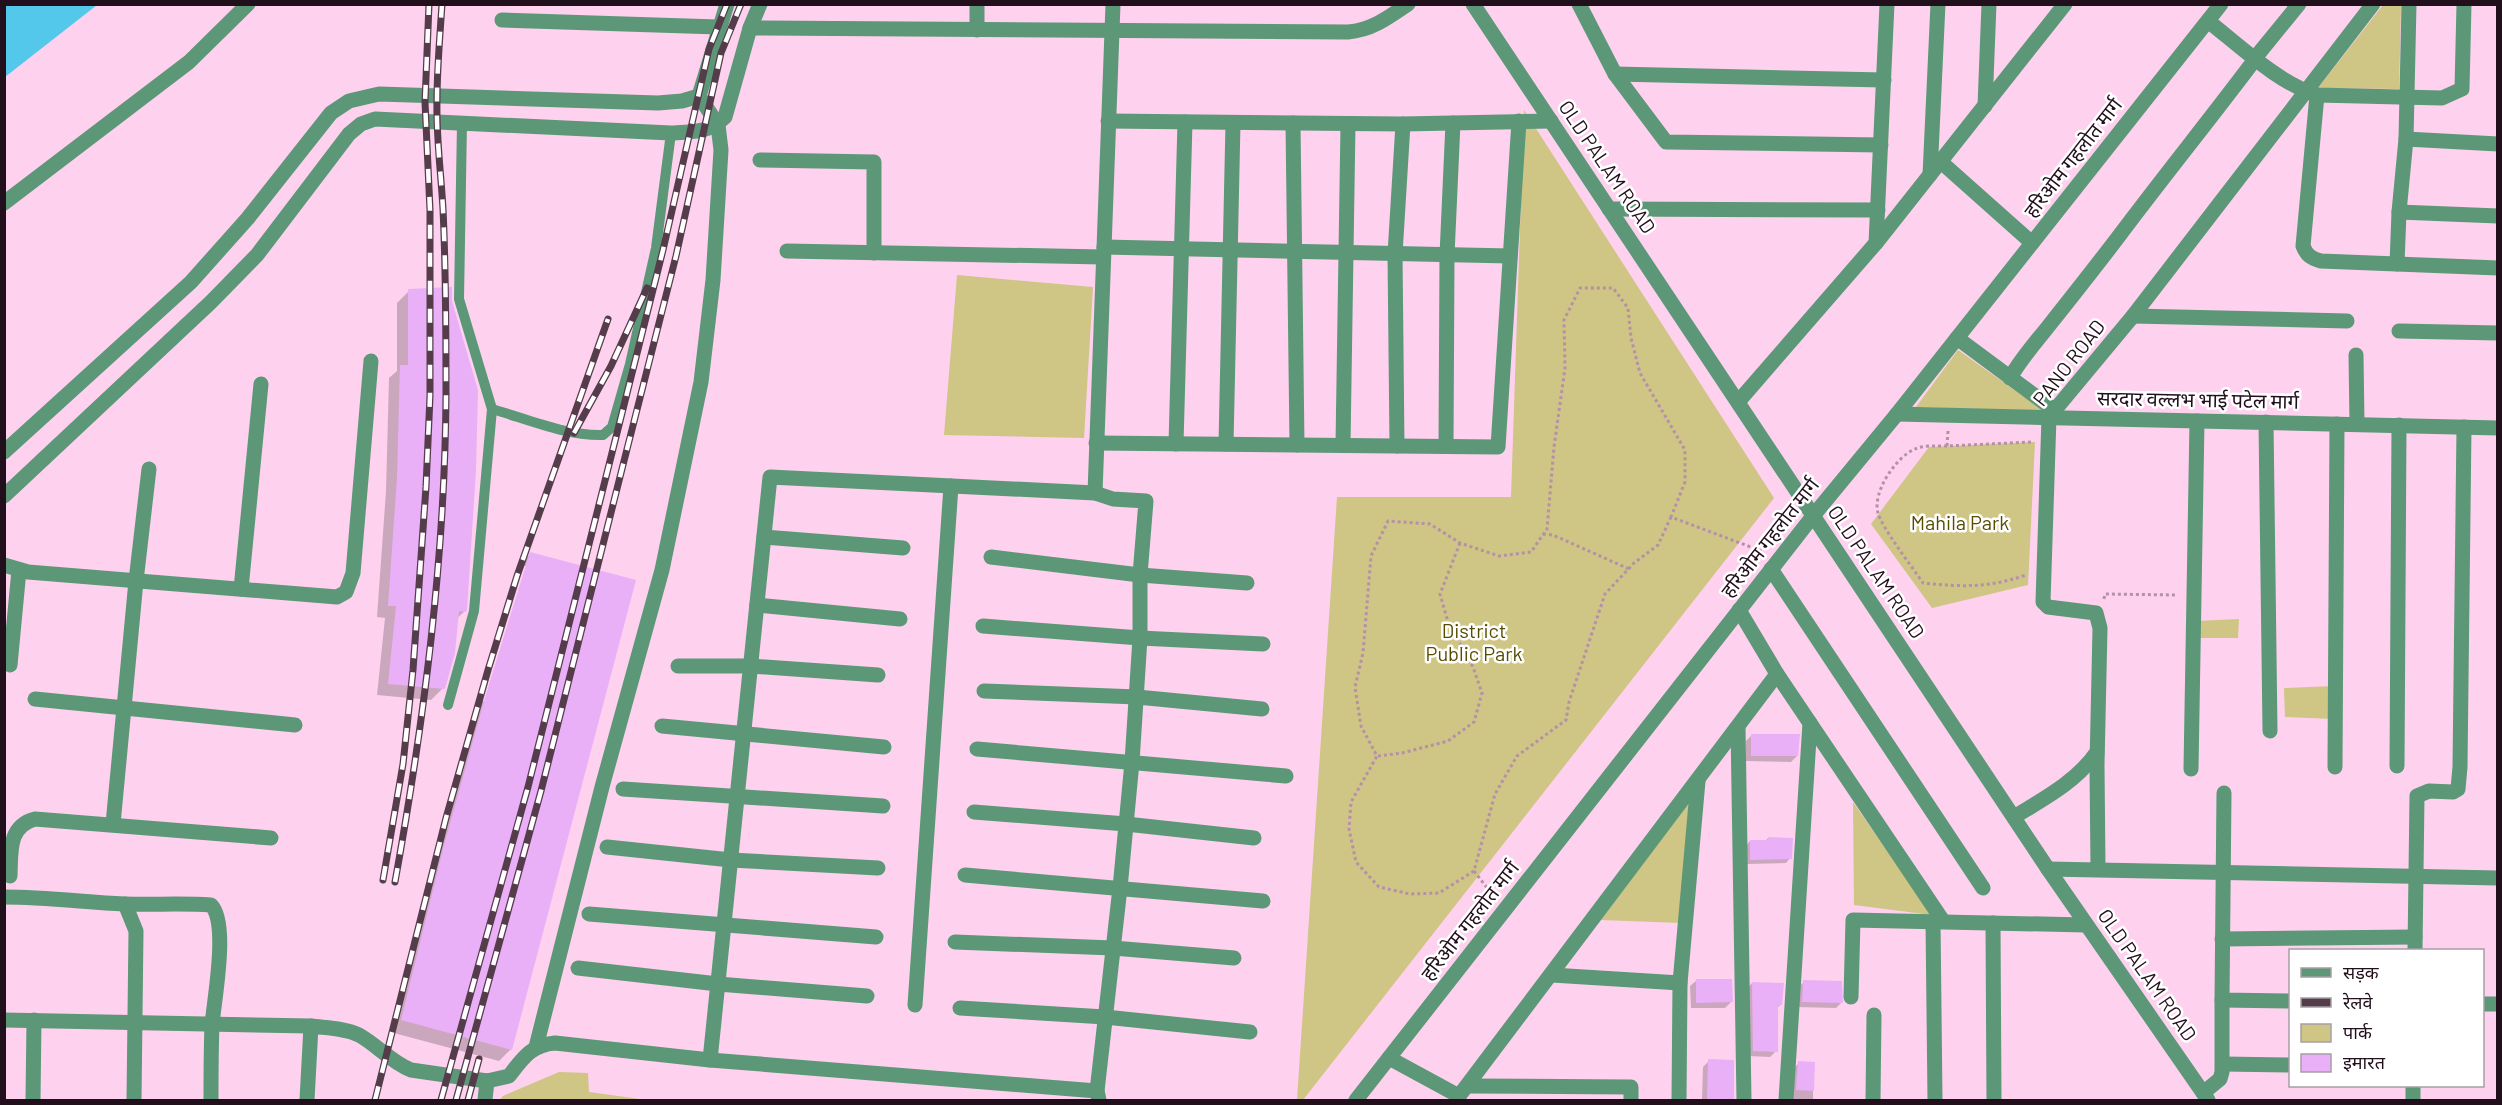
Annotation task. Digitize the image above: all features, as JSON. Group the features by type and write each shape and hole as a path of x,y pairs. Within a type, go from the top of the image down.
{"street":[{"path":"4,203 189,62 248,4"},
{"path":"536,1047 602,787 662,570 701,382 713,280 721,150 718,125 699,96 718,27 727,4"},
{"path":"4,496 211,302 257,255 349,134 361,124 375,119 671,133 700,132 718,125 726,117 750,28 760,4"},
{"path":"977,4 977,30"},
{"path":"1095,493 1113,4"},
{"path":"750,28 1355,31 1373,27 1408,4"},
{"name":"OLD PALAM ROAD","path":"1473,4 2048,869 2205,1097"},
{"path":"1579,4 1615,74 1665,142 1881,145"},
{"path":"1874,4 1887,5 1876,243"},
{"path":"1930,175 1938,4"},
{"path":"1985,106 1989,4"},
{"path":"1738,402 1876,243 2066,4"},
{"name":"हरिओम गहलोत मार्ग","path":"1356,1101 1813,516 1897,414 2221,4"},
{"path":"2010,378 2022,357 2150,198 2173,165 2195,140 2299,4"},
{"name":"PANO ROAD","path":"2099,619 2096,613 2089,610 2048,607 2043,602 2051,414 2133,316 2311,93 2373,4"},
{"path":"2397,264 2406,139 2409,4"},
{"path":"2208,21 2284,80 2311,93 2442,98 2462,89 2464,4"},
{"path":"502,20 718,27"},
{"path":"1615,74 1884,80"},
{"path":"2311,93 2303,246 2306,253 2321,261 2498,268"},
{"path":"4,452 191,282 248,218 330,113 349,101 379,94 658,103 682,101 699,96"},
{"path":"514,126 515,98"},
{"path":"1108,122 1403,124 1551,121"},
{"path":"1176,444 1185,122"},
{"path":"1096,443 1498,447 1520,122"},
{"path":"1226,444 1233,123"},
{"path":"1293,123 1297,445"},
{"path":"1446,446 1447,255 1454,123"},
{"path":"1343,445 1348,124"},
{"path":"1397,446 1395,254 1403,124"},
{"path":"2406,139 2498,144"},
{"path":"760,160 874,162 874,253"},
{"path":"1941,162 2032,243"},
{"path":"1609,209 1878,210"},
{"path":"2399,212 2498,216"},
{"path":"787,251 1104,252 1231,249 1510,256"},
{"path":"2133,316 2347,321"},
{"path":"2399,331 2498,333"},
{"path":"1957,338 2010,378 2051,414"},
{"path":"2355,355 2357,424"},
{"path":"10,665 12,568 136,581 337,597 346,592 353,573 371,362"},
{"path":"241,589 261,384"},
{"name":"सरदार वल्लभ भाई पटेल मार्ग","path":"1897,414 2051,414 2198,421 2498,428"},
{"path":"2192,769 2198,421"},
{"path":"2266,422 2270,731"},
{"path":"2335,767 2337,424"},
{"path":"2397,766 2399,425"},
{"path":"2222,939 2415,944 2417,796 2430,791 2453,792 2458,789 2464,427"},
{"path":"113,824 149,470"},
{"path":"4,1020 311,1026 352,1032 361,1036 400,1066 411,1070 487,1081 509,1076 529,1051 555,1043 710,1060 1098,1096 1132,762 1140,638 1140,575 1146,501 1113,499 1095,493 770,477 710,1060"},
{"path":"915,1005 951,486"},
{"path":"764,537 903,548"},
{"path":"991,557 1140,575 1246,583"},
{"path":"1776,563 1983,888"},
{"path":"757,605 900,619"},
{"path":"1740,610 1777,674 1938,921 1935,1101"},
{"path":"2098,869 2099,619"},
{"path":"983,626 1140,638 1263,644"},
{"path":"678,666 751,666 878,675"},
{"path":"1389,1058 1460,1096 1777,674"},
{"path":"984,691 1137,697 1262,709"},
{"path":"35,699 295,725"},
{"path":"1786,1101 1810,723"},
{"path":"662,726 884,747"},
{"path":"1738,727 1744,1101"},
{"path":"977,749 1286,776"},
{"path":"2014,817 2073,780 2086,768 2097,752"},
{"path":"1679,1101 1680,983 1698,781"},
{"path":"623,789 883,806"},
{"path":"2205,1097 2220,1079 2223,1064 2224,793"},
{"path":"974,813 1126,824 1254,838"},
{"path":"10,876 11,846 16,830 24,821 35,819 271,838"},
{"path":"607,847 731,860 878,868"},
{"path":"2048,869 2498,878"},
{"path":"965,875 1263,901"},
{"path":"4,897 46,897 125,904 211,905 216,910 219,929 219,980 212,1023 211,1101"},
{"path":"125,904 136,931 134,1101"},
{"path":"589,914 876,936"},
{"path":"1851,997 1853,920 2086,925"},
{"path":"1993,923 1995,1101"},
{"path":"955,942 1113,948 1234,958"},
{"path":"578,968 718,984 867,996"},
{"path":"1552,975 1680,983"},
{"path":"2222,1000 2289,1001"},
{"path":"960,1008 1105,1017 1250,1032"},
{"path":"1873,1101 1874,1015"},
{"path":"33,1101 34,1020"},
{"path":"307,1101 311,1026"},
{"path":"2223,1064 2289,1065"},
{"path":"485,1101 487,1081"},
{"path":"1468,1086 1487,1093 1631,1087 1631,1101"}],"lane":[{"path":"448,705 474,611 492,409 459,299 462,123"},
{"path":"492,409 545,425 592,435 603,435 612,427 630,364 656,248 671,133"}],"path":[{"path":"1580,288 1613,288 1628,308 1630,338 1640,373 1685,450 1685,482 1658,545 1629,569 1605,594 1569,702 1566,720 1517,756 1495,794 1474,871 1439,893 1410,894 1379,887 1356,862 1349,829 1351,802 1377,756 1361,726 1355,687 1363,652 1371,556 1388,521 1430,524 1460,543 1499,556 1532,552 1547,529 1554,447 1565,368 1564,320 1580,288"},
{"path":"1947,446 1949,415"},
{"path":"2029,566 2029,575 2000,584 1960,587 1923,583 1878,514 1876,500 1886,479 1903,457 1916,447 2035,442"},
{"path":"1671,517 1776,563"},
{"path":"1543,534 1553,535 1629,569"},
{"path":"1377,756 1402,753 1448,741 1474,722 1482,693 1473,667 1448,622 1440,594 1460,543"},
{"path":"2099,619 2105,594 2194,595"},
{"path":"1474,871 1505,910"}],"green space":[{"path":"2383,5 2401,5 2399,89 2318,88"},
{"name":"District Public Park","path":"1524,110 1774,498 1303,1100 1297,1100 1337,497 1511,497"},
{"path":"957,275 1093,287 1084,438 944,435"},
{"path":"1958,350 2044,411 1916,407"},
{"name":"Mahila Park","path":"2035,442 2028,585 1932,608 1871,524 1929,447"},
{"path":"2239,619 2238,638 2196,638 2197,621"},
{"path":"2334,686 2333,719 2285,717 2284,688"},
{"path":"1692,797 1681,923 1601,920"},
{"path":"1853,802 1932,915 1854,905"},
{"path":"559,1072 588,1073 589,1092 647,1100 500,1100 503,1096"}],"water":[{"path":"5,4 97,4 97,5 5,77"}],"building":[{"path":"452,287 452,301 478,390 476,470 467,610 466,612 459,611 455,653 445,689 388,684 396,606 388,606 397,478 400,365 408,365 408,289"},
{"path":"530,552 636,580 512,1050 401,1020 444,845 486,694"},
{"path":"1751,734 1800,734 1798,756 1751,756"},
{"path":"1768,837 1793,838 1792,859 1750,860 1750,840 1768,840"},
{"path":"1696,979 1732,979 1733,1002 1696,1003"},
{"path":"1803,980 1842,981 1843,1003 1802,1002"},
{"path":"1752,982 1784,983 1782,1005 1778,1005 1778,1052 1753,1051"},
{"path":"1708,1059 1734,1060 1734,1101 1707,1101"},
{"path":"1798,1061 1815,1062 1814,1091 1796,1090"}],"railway":[{"path":"383,880 403,764 413,670 426,487 430,396 430,210 425,102 429,4"},
{"path":"395,882 424,700 442,518 445,456 446,302 437,114 442,4"},
{"path":"441,1100 528,787 663,250 709,49 727,4"},
{"path":"456,1100 541,791 676,256 721,53 741,4"},
{"path":"574,433 611,366 647,288"},
{"path":"375,1100 446,818 488,670 517,576 608,319"},
{"path":"468,1100 479,1059"}]}
